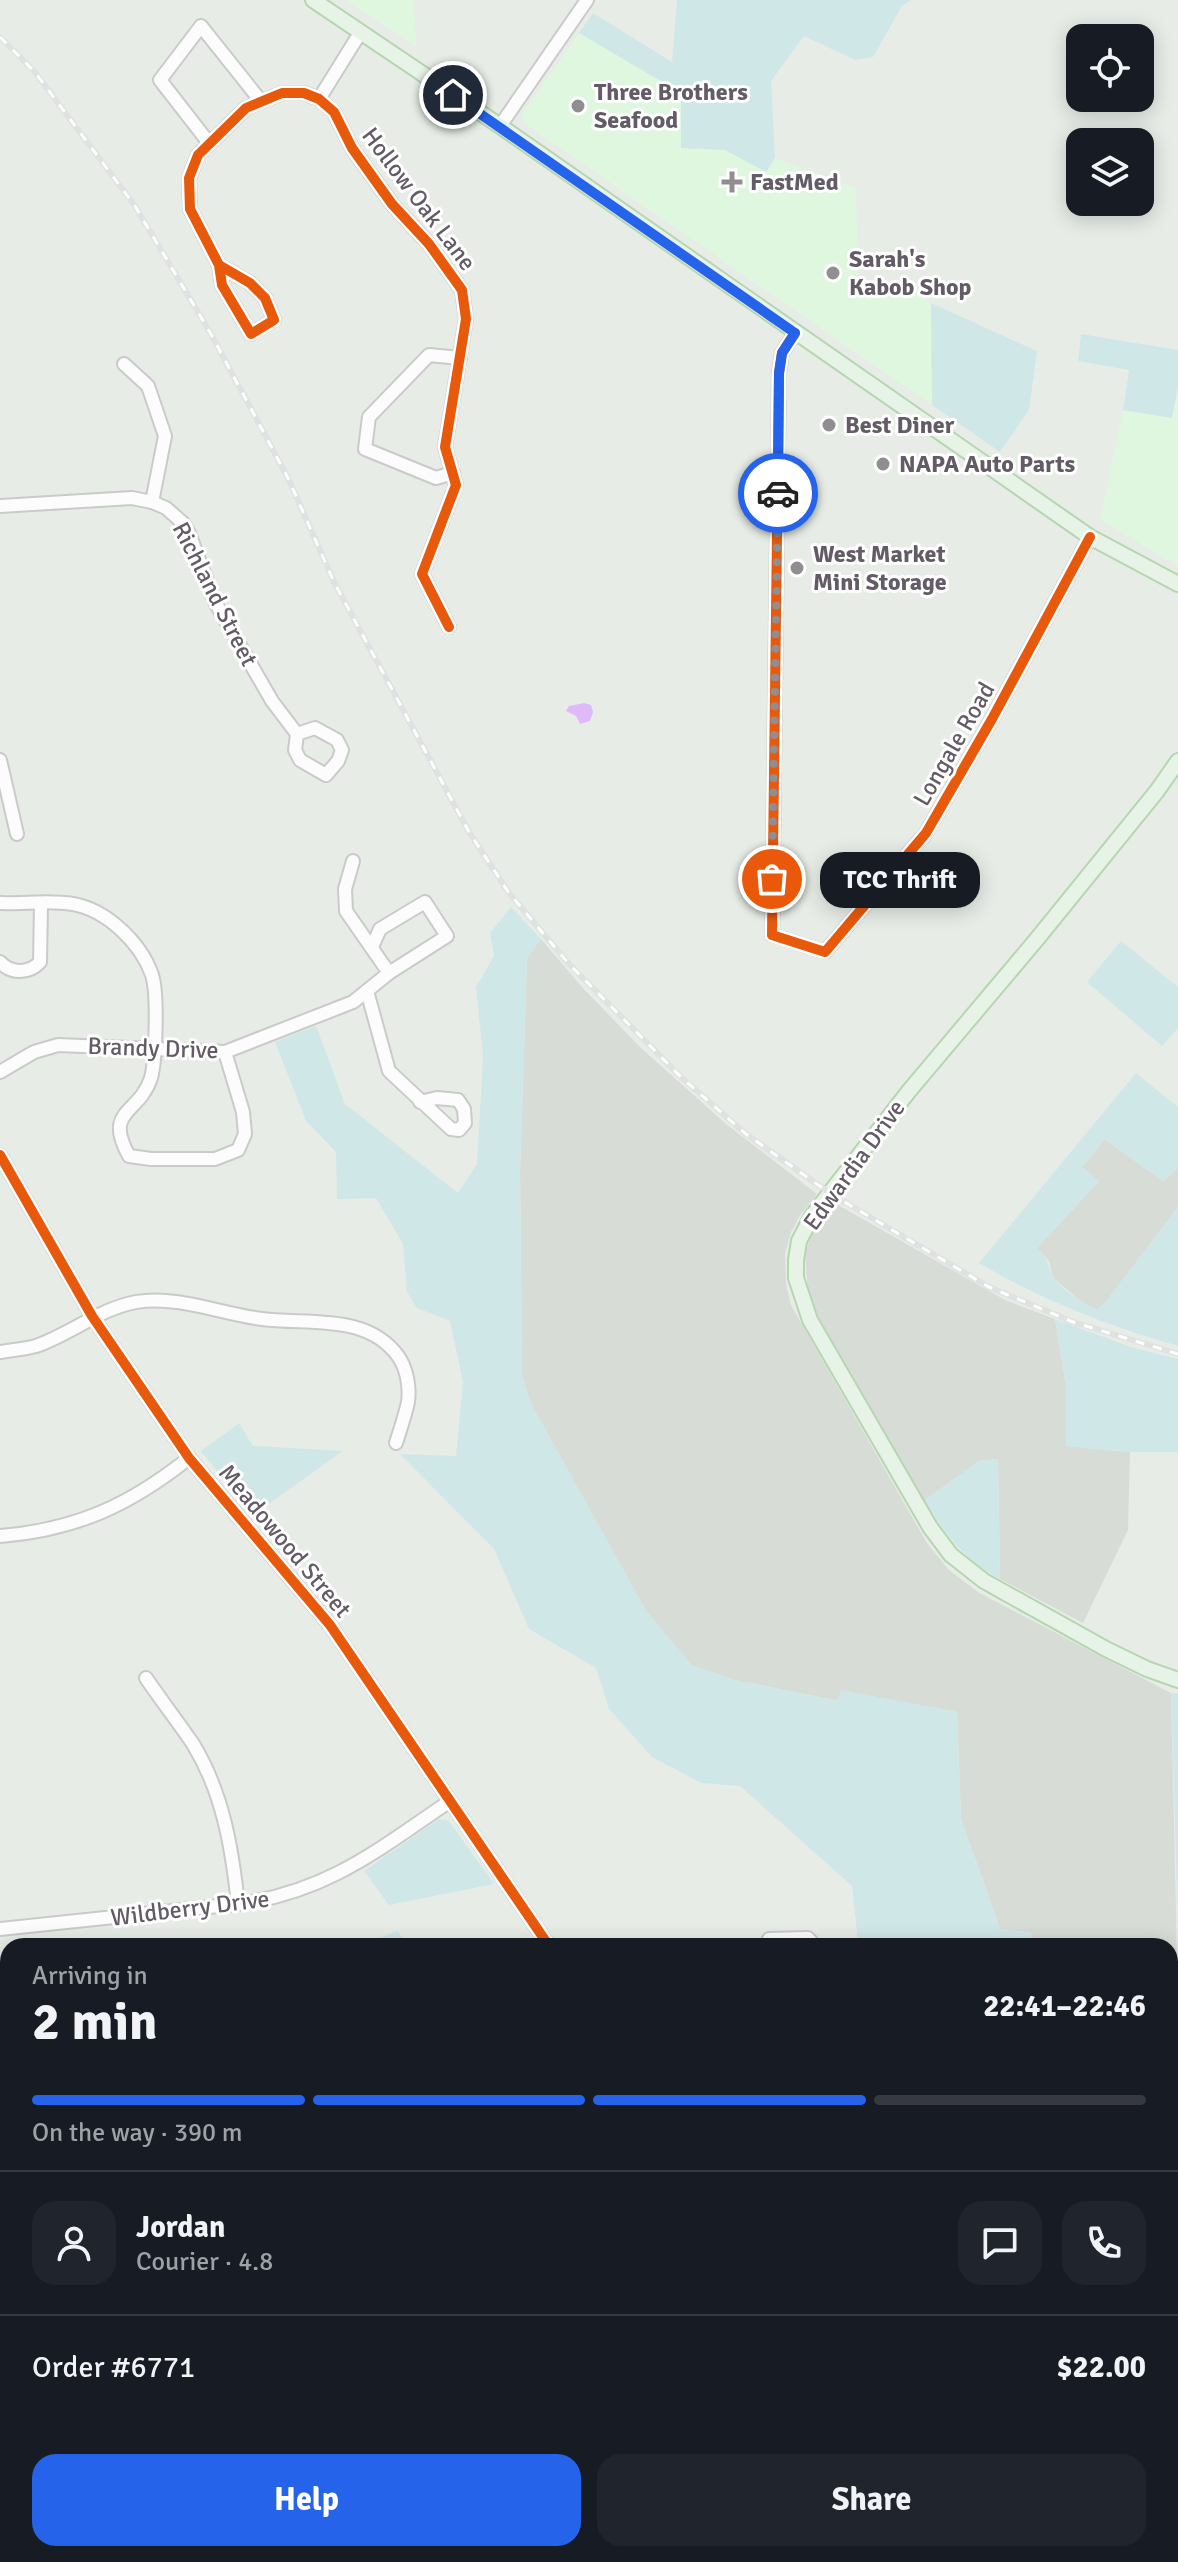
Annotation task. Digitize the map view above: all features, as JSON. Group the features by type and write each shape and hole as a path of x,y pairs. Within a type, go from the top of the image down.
{"main road":[{"path":"313,0 500,126 1090,537 1178,584"},
{"name":"Edwardia Drive","path":"1178,761 1037,939 909,1091 812,1216 799,1241 796,1260 796,1278 810,1320 930,1527 951,1555 984,1581 1106,1649 1178,1680"}],"street":[{"path":"500,126 587,0"},
{"path":"209,143 160,80 201,26 260,100"},
{"path":"219,265 250,283 265,298 274,320 251,334 222,285 219,265 190,209 189,178 198,155 246,108 282,93 304,93 319,99 360,33"},
{"name":"Hollow Oak Lane","path":"319,99 334,112 352,148 392,204 429,244 462,290 466,319 445,447 456,485 422,574 449,627"},
{"name":"Longale Road","path":"795,333 782,353 779,373 772,935 825,952 926,833 992,719 1090,537"},
{"path":"453,473 436,478 365,449 369,417 429,355 460,358"},
{"name":"Richland Street","path":"124,364 148,386 165,436 152,502"},
{"name":"Richland Street","path":"0,506 132,498 152,502 175,514 189,533 215,602 272,701 297,734"},
{"path":"0,760 17,834"},
{"path":"353,861 345,889 346,911 389,973"},
{"name":"Brandy Drive","path":"0,1072 34,1052 58,1045 225,1052 353,1002 389,973 447,936 425,902 380,929 372,947"},
{"path":"0,903 75,904 104,917 135,943 152,977 156,1050 150,1079 140,1099 123,1114 119,1137 129,1156 215,1159 238,1150 245,1134 243,1112 225,1052"},
{"path":"0,962 8,969 20,972 40,962 41,904"},
{"path":"367,991 389,1071 420,1102"},
{"name":"Meadowood Street","path":"0,1155 92,1316 189,1458 330,1625 544,1938"},
{"path":"0,1352 35,1346 92,1316 122,1305 157,1300 262,1319 359,1328 375,1334 391,1346 406,1373 408,1403 396,1443"},
{"path":"0,1536 71,1524 100,1514 157,1484 189,1458"},
{"path":"146,1678 194,1745 212,1780 232,1846 238,1904"},
{"name":"Wildberry Drive","path":"0,1929 268,1900 342,1873 450,1801"}],"shaded area":[{"path":"346,0 414,0 416,46 352,4"},
{"path":"677,0 911,0 902,6 873,57 855,60 804,36 771,81 775,158 766,172 725,150 681,148 681,93 579,33 593,13 672,62"},
{"path":"579,33 682,93 681,148 725,150 766,172 775,158 856,188 858,284 906,282 931,303 932,405 524,123 523,113"},
{"path":"931,303 1037,351 1029,410 1000,452 932,405"},
{"path":"1081,334 1178,350 1178,386 1172,418 1123,410 1129,370 1078,361"},
{"path":"1178,386 1178,566 1100,519 1123,410 1171,418"},
{"path":"591,705 593,712 590,721 580,724 576,716 566,711 569,706"},
{"path":"511,907 541,939 527,958 520,1171 522,1375 530,1402 647,1612 692,1665 735,1680 838,1701 841,1690 957,1712 961,1819 1000,1929 1031,1933 1031,1938 858,1938 852,1886 740,1786 701,1783 652,1757 609,1709 596,1668 529,1629 494,1549 400,1454 456,1456 463,1382 450,1321 417,1308 407,1292 403,1244 376,1198 337,1199 336,1152 306,1121 275,1042 316,1026 345,1104 458,1193 477,1164 483,1056 476,987 494,956 490,933"},
{"path":"541,939 640,1047 726,1124 817,1194 791,1232 785,1254 786,1284 791,1305 927,1543 949,1570 978,1592 1171,1693 1177,1938 1031,1938 1031,1933 1000,1929 961,1819 957,1712 841,1691 839,1701 735,1680 692,1666 647,1613 530,1402 522,1375 520,1171 527,958"},
{"path":"1121,941 1178,987 1178,1028 1162,1046 1087,982"},
{"path":"1136,1073 1178,1107 1178,1168 1163,1181 1105,1139 1082,1167 1099,1181 1037,1248 1059,1284 1098,1309 1178,1207 1178,1346 1076,1311 979,1263"},
{"path":"1105,1139 1163,1181 1178,1168 1178,1207 1098,1309 1089,1308 1053,1278 1049,1261 1037,1248 1098,1182 1082,1167"},
{"path":"833,1202 1005,1300 1055,1319 1066,1386 1066,1446 1130,1452 1128,1530 1083,1623 1000,1579 998,1459 979,1461 924,1501 816,1313 808,1292 805,1253 812,1234"},
{"path":"1055,1319 1131,1347 1178,1359 1178,1452 1130,1452 1066,1446 1066,1386"},
{"path":"239,1423 253,1446 343,1451 253,1515 201,1451"},
{"path":"998,1459 1000,1579 976,1564 957,1545 924,1501 979,1461"},
{"path":"1171,1693 1178,1693 1178,1926"},
{"path":"439,1819 449,1821 494,1884 389,1905 364,1871"},
{"path":"398,1930 402,1938 381,1938"}],"railway":[{"path":"0,37 34,71 135,206 212,336 288,478 334,582 469,832 509,893 569,964 682,1078 746,1134 831,1194 989,1287 1073,1322 1178,1354"}],"cycle path":[{"path":"219,265 222,285 251,334 274,320 265,298 250,283 219,265 190,209 189,178 198,155 246,108 282,93 304,93 319,99 334,112 352,148 392,204 429,244 462,290 466,319 445,447 456,485 422,574 449,627"},
{"path":"795,333 782,353 779,373 772,935 825,952 926,833 992,719 1090,537"},
{"path":"0,1155 92,1316 189,1458 330,1625 544,1938"}],"way so far":[{"path":"772,879 778,493"}],"place":[{"name":"Three Brothers Seafood","path":"578,106"},
{"name":"FastMed","path":"732,182"},
{"name":"Sarah's Kabob Shop","path":"833,273"},
{"name":"Best Diner","path":"829,425"},
{"name":"NAPA Auto Parts","path":"883,464"},
{"name":"West Market Mini Storage","path":"797,568"},
{"name":"TCC Thrift","path":"772,879"}],"route":[{"path":"453,95 795,333 782,353 779,373 778,493"}]}
